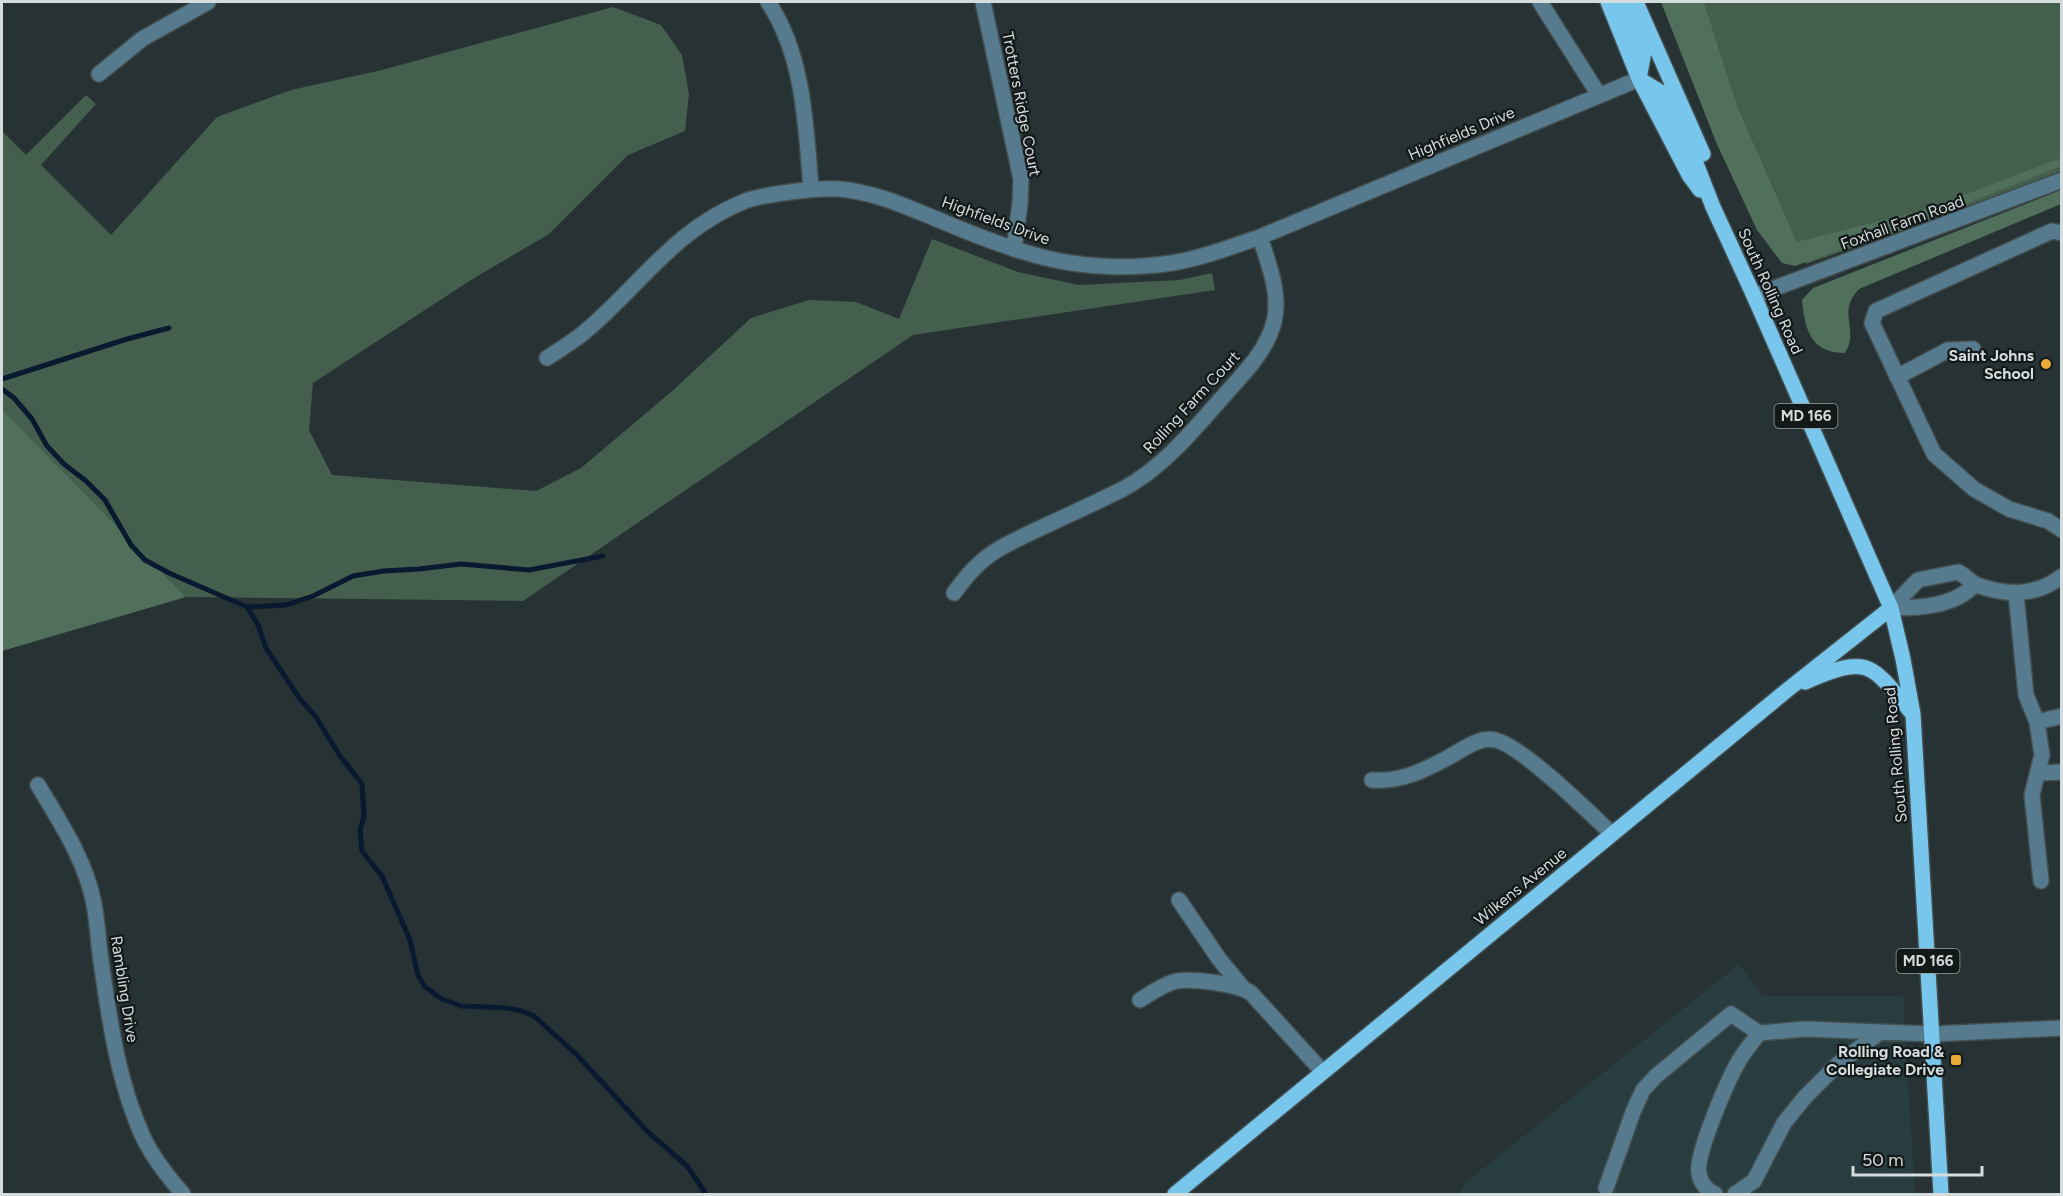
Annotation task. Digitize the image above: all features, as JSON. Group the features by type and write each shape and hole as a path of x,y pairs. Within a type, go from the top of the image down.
{"main road":[{"name":"South Rolling Road","path":"1608,2 1639,79 1689,175 1713,207 1891,608 1903,659 1912,714 1941,1194"},
{"path":"1623,2 1644,52 1639,79"},
{"name":"South Rolling Road","path":"1636,2 1704,157 1713,207"},
{"name":"Wilkens Avenue","path":"1174,1194 1786,691 1891,608"},
{"path":"1786,691 1834,670 1852,666 1872,669 1883,678 1912,714"}],"street":[{"path":"99,74 142,39 208,2"},
{"path":"768,2 787,43 801,86 811,189"},
{"name":"Trotters Ridge Court","path":"983,2 1021,179 1014,249"},
{"path":"1540,2 1599,95"},
{"name":"Highfields Drive","path":"547,358 581,335 658,259 687,234 715,215 748,200 811,189 840,189 898,202 1014,249 1047,259 1088,265 1128,266 1172,263 1260,237 1639,79"},
{"name":"Foxhall Farm Road","path":"1754,296 2061,180"},
{"path":"2061,233 2052,231 1876,311 1872,323 1934,454 1974,489 2010,509 2048,521 2061,530"},
{"name":"Rolling Farm Court","path":"954,593 981,561 1002,547 1125,488 1155,468 1179,446 1255,361 1275,320 1273,280 1260,237"},
{"path":"1897,377 1948,350 1973,349"},
{"path":"1891,608 1917,580 1958,572 1975,584 2016,594 2052,584 2061,576"},
{"path":"1891,608 1921,608 1935,604 1967,593 1975,584"},
{"path":"2016,594 2025,695 2037,722 2042,755 2032,795 2041,881"},
{"path":"2037,722 2061,716"},
{"path":"1372,780 1388,781 1417,774 1476,743 1487,739 1495,740 1518,752 1612,834"},
{"path":"2038,773 2061,772"},
{"name":"Rambling Drive","path":"38,785 65,830 94,903 118,1063 131,1109 145,1141 165,1173 183,1194"},
{"path":"1179,900 1219,958 1244,988 1323,1072"},
{"path":"1140,1000 1176,981 1224,984 1244,988"},
{"path":"1606,1188 1643,1090 1656,1076 1731,1014 1759,1033 1805,1029 1933,1034 2061,1028"},
{"path":"1735,1194 1754,1181 1784,1123 1805,1097 1837,1065 1880,1032"},
{"path":"1715,1194 1704,1185 1698,1172 1701,1153 1740,1059 1759,1033"}],"shaded area":[{"path":"1739,964 1763,996 1903,996 1915,1194 1459,1194 1465,1183"}],"green space":[{"path":"1661,2 1704,2 1738,107 1797,242 1930,208 2061,158 2061,166 1963,205 1795,266 1782,263 1757,230 1716,142"},
{"path":"1704,2 2061,2 2061,171 1981,203 1806,264 1799,242 1797,242 1738,107"},
{"path":"613,7 661,25 682,55 689,94 685,131 628,155 549,234 471,280 313,383 309,430 332,475 536,491 581,468 671,392 751,318 809,300 856,302 899,319 932,239 1018,272 1079,285 1180,280 1212,273 1215,290 913,335 523,601 186,597 2,412 2,131 26,155 86,95 96,104 41,165 111,235 217,117 291,90 382,70"},
{"path":"2061,190 2061,204 1859,289 1849,306 1850,336 1845,353 1824,349 1812,337 1805,321 1802,300 1813,288"},
{"path":"2,410 186,597 2,651"}],"waterway":[{"path":"2,379 169,328"},
{"path":"2,389 14,398 32,419 47,446 105,500 131,545 145,560 247,607 258,625 266,648 300,699 316,717 340,756 362,784 364,816 360,830 362,851 382,876 410,940 418,975 425,987 442,999 461,1006 507,1008 534,1016 576,1054 648,1132 687,1166 706,1194"},
{"path":"247,607 286,605 313,596 353,576 384,571 461,564 529,570 603,556"}],"place":[{"name":"Saint Johns School","path":"2046,364"},
{"name":"Rolling Road & Collegiate Drive","path":"1956,1060"}]}
